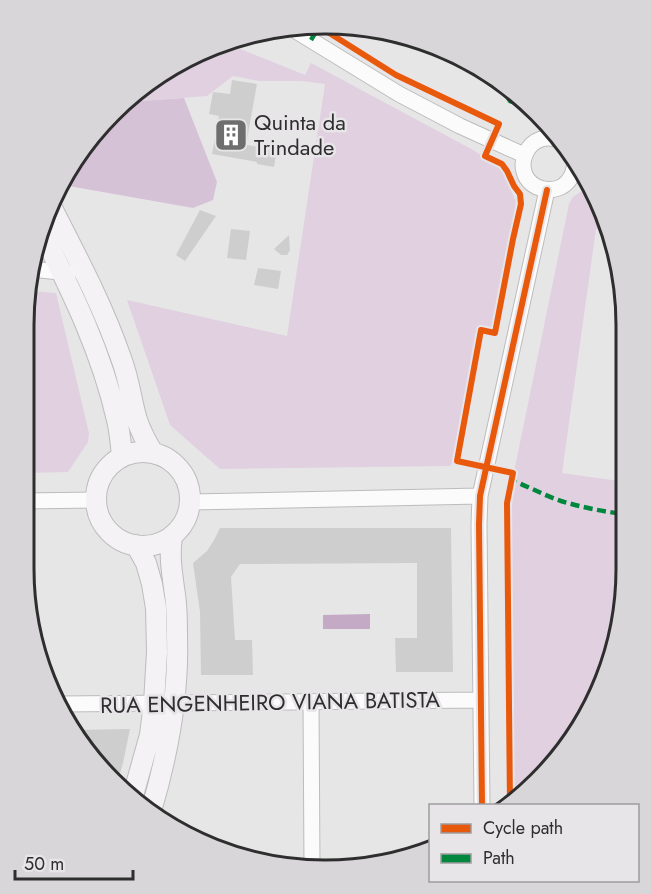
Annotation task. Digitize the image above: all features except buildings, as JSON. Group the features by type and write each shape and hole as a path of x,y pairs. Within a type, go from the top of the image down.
{"main road":[{"path":"56,216 87,275 112,332 129,381 137,421 153,453"},
{"path":"47,242 99,356 118,423 122,457"},
{"path":"137,452 153,453 176,466 184,476 189,489 190,502 187,515 172,536 161,542 149,546 123,542 112,535 98,513 96,500 98,487 103,475 111,465 122,457 137,452"},
{"path":"153,803 165,761 175,703 178,653 170,558 172,536"},
{"path":"135,788 150,735 157,652 156,608 149,570 136,545"}],"street":[{"path":"304,35 399,94 460,126 524,155"},
{"path":"547,138 535,142 524,155 524,171 527,178 532,184 547,190 562,186 574,174"},
{"path":"482,804 480,496 547,190"},
{"path":"40,267 58,264 87,275"},
{"path":"190,502 480,496"},
{"path":"34,501 96,500"},
{"name":"RUA ENGENHEIRO VIANA BATISTA","path":"68,704 480,700"},
{"path":"311,702 312,859"}],"shaded area":[{"path":"238,48 305,75 311,63 475,151 503,171 516,202 493,329 479,326 451,466 220,469 170,425 127,300 287,336 325,84 302,81 259,81 233,76 207,96 141,101 180,73"},
{"path":"184,98 217,182 213,200 193,208 70,186 95,148 141,101"},
{"path":"583,190 600,230 596,229 562,473 616,481 616,588 607,644 578,714 556,746 512,791 512,504 515,467 569,204 573,197"},
{"path":"37,292 56,293 89,433 88,442 68,472 34,473 34,326"},
{"path":"370,614 370,629 323,629 323,615"}],"marked path":[{"path":"311,40 314,35"},
{"path":"508,479 561,501 616,513"}],"cycle path":[{"path":"331,34 396,75 499,124 485,156 502,164 520,194 521,204 495,333 481,330 457,461 513,473 507,503 510,793"},
{"path":"482,804 480,496 547,190"}],"place":[{"name":"Quinta da Trindade","path":"231,135"}]}
